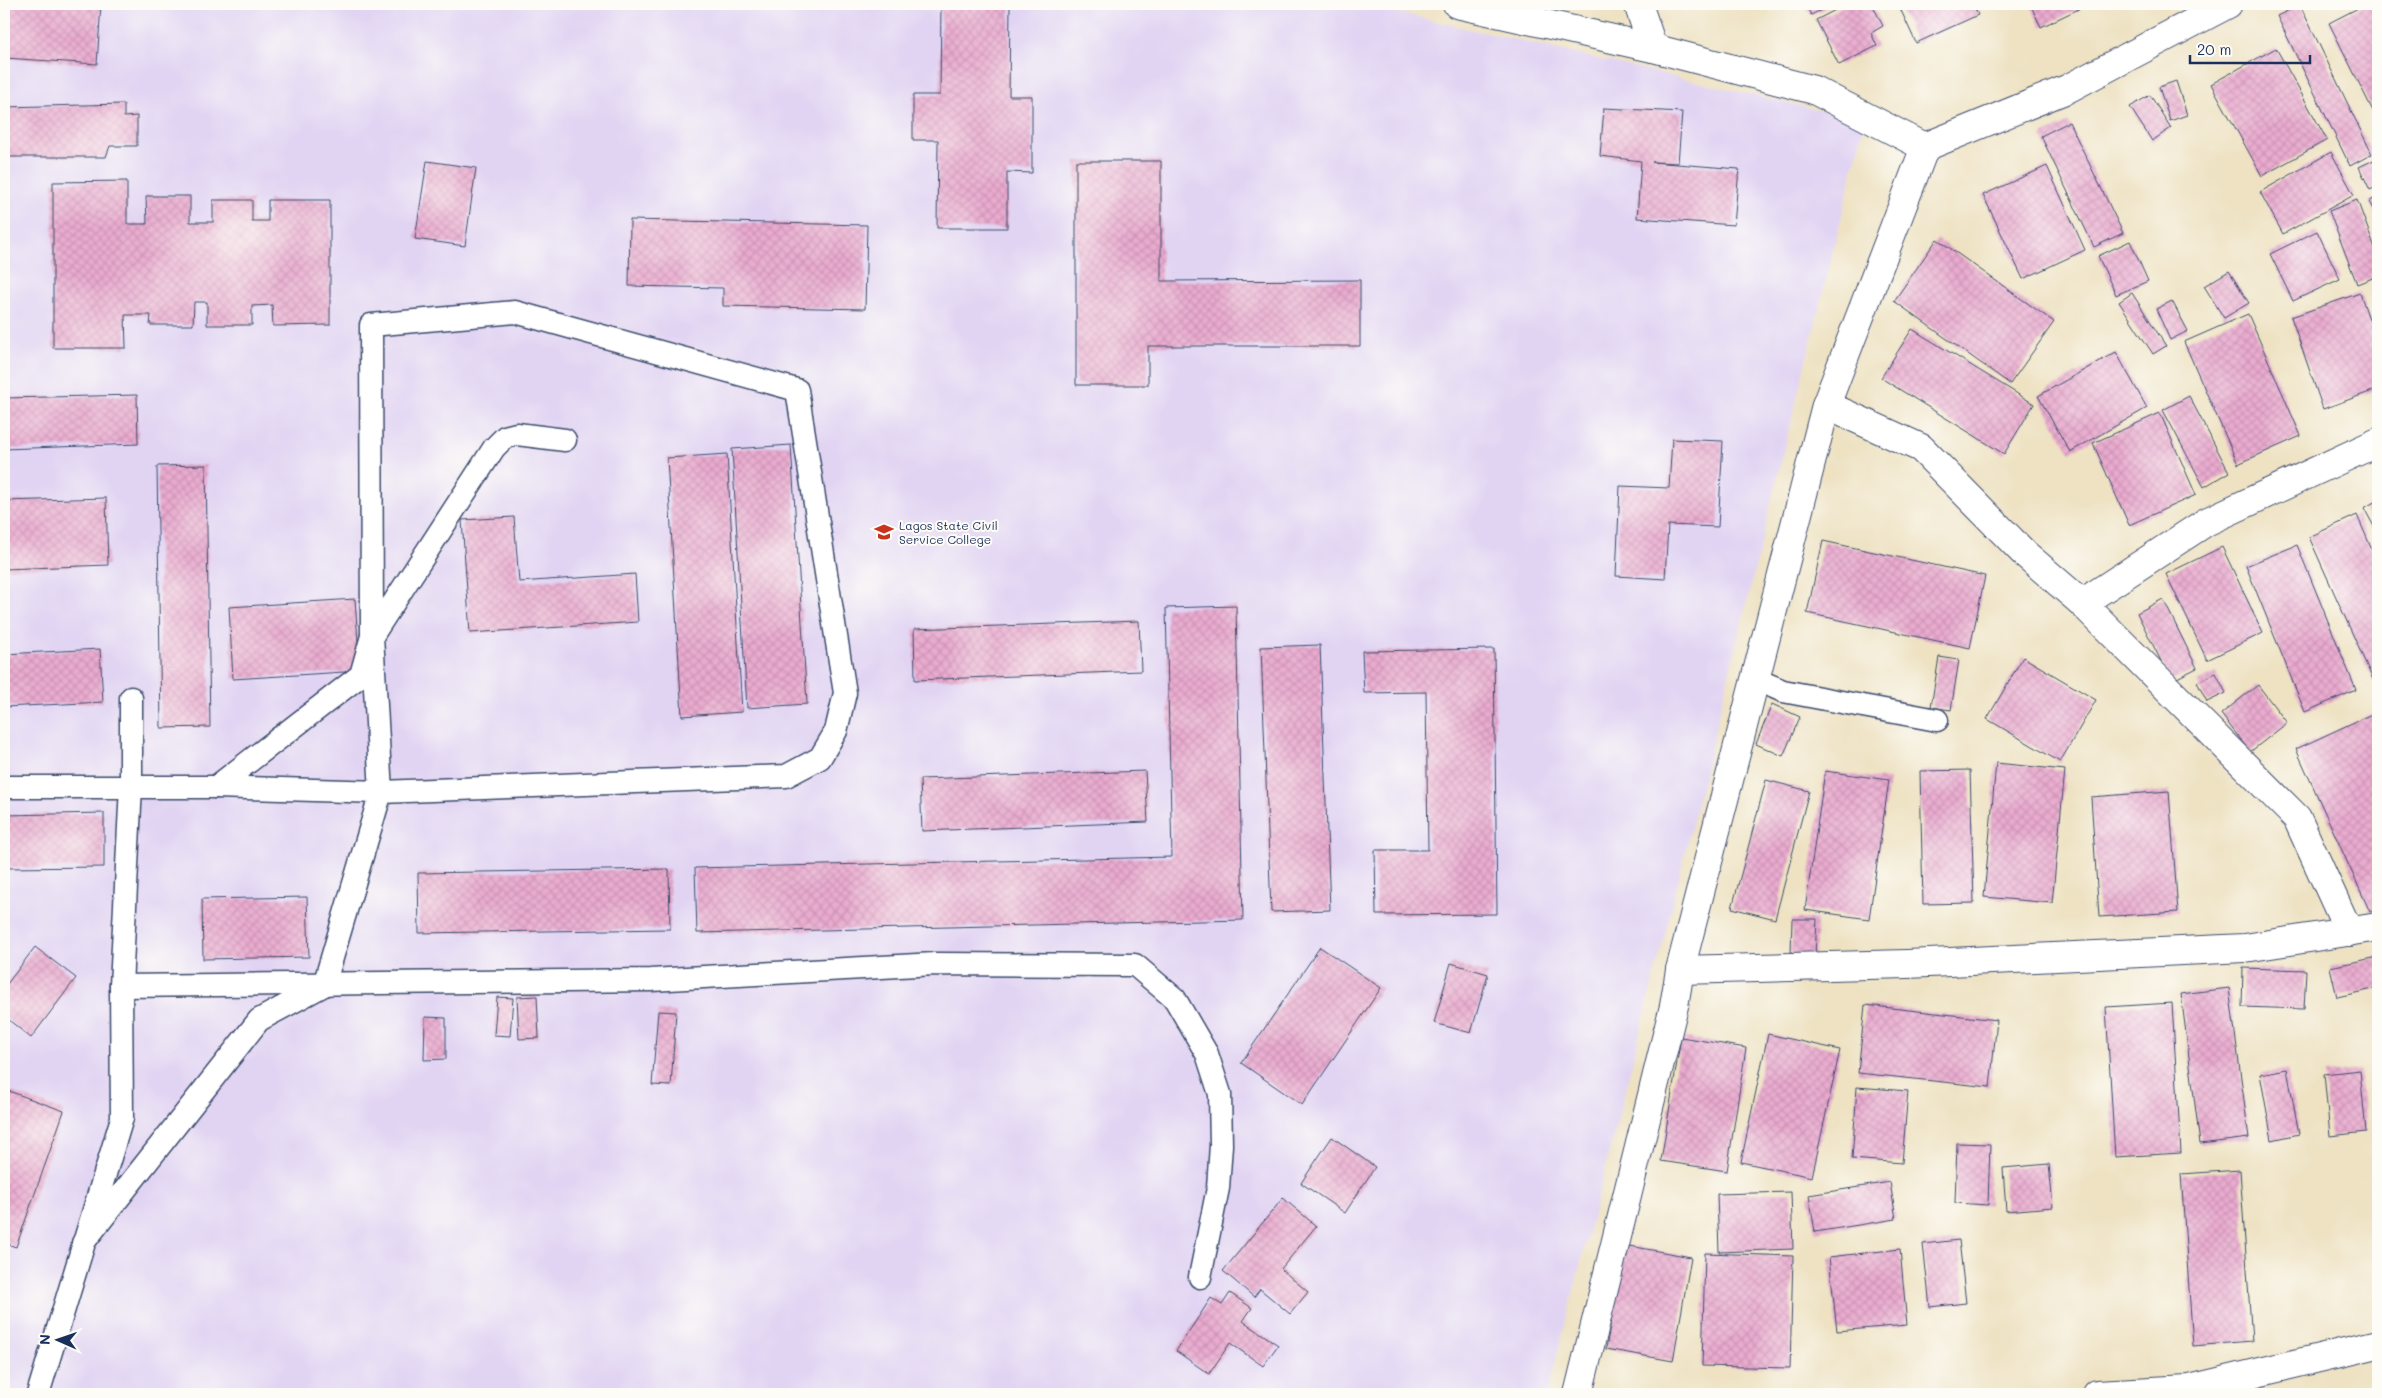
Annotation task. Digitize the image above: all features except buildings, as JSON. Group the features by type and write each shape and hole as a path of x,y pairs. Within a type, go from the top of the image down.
{"street":[{"path":"1456,4 1653,48 1814,90 1925,147"},
{"path":"1638,4 1653,48"},
{"path":"1578,1394 1674,1006 1680,970 1826,404 1925,147 2067,89 2228,4"},
{"path":"1826,404 1921,448 2024,553 2082,603 2297,818 2349,932"},
{"path":"2082,603 2206,522 2378,442"},
{"path":"1680,970 1917,964 2245,948 2378,927"},
{"path":"2097,1394 2190,1389 2378,1344"}],"lane":[{"path":"4,787 216,787 381,792 786,776 820,758 836,731 845,693 797,390 515,312 371,325 372,636 381,792 324,985 259,1020 83,1243"},
{"path":"216,787 361,675 372,636 494,448 504,437 516,434 565,440"},
{"path":"1755,679 1784,691 1937,720"},
{"path":"38,1394 122,1118 121,986 131,786 131,698"},
{"path":"121,986 651,980 935,964 1135,965 1175,998 1207,1054 1220,1094 1221,1145 1218,1188 1200,1277"}],"shaded area":[{"name":"Lagos State Civil Service College","path":"4,4 1361,4 1865,121 1663,942 1547,1394 4,1394"}],"place":[{"name":"Lagos State Civil Service College","path":"884,532"}]}
